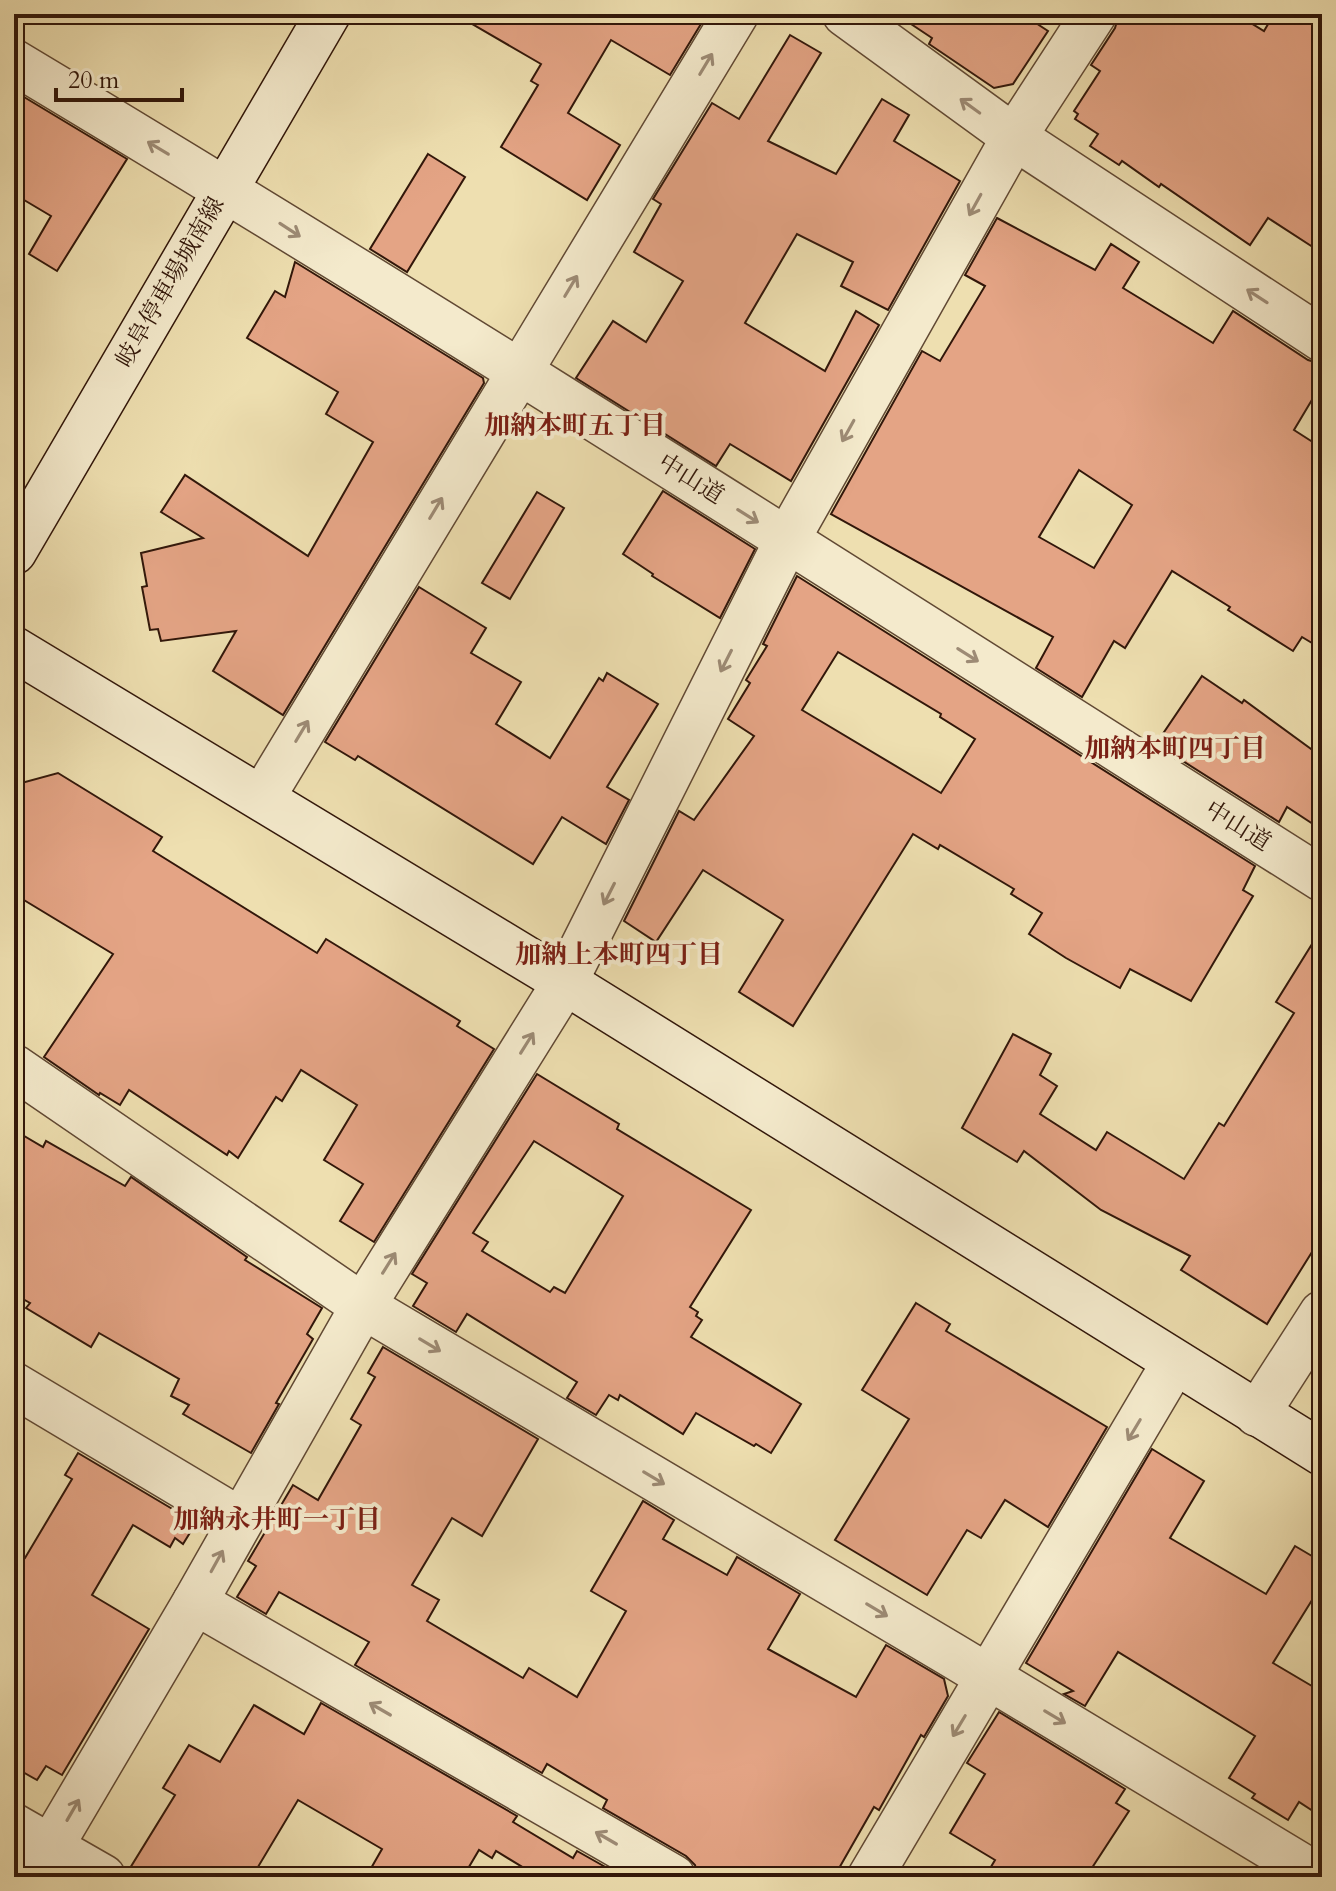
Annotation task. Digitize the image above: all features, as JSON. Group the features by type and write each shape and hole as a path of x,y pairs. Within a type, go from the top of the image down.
{"street":[{"name":"岐阜停車場城南線","path":"14,552 328,14"},
{"path":"262,798 736,14"},
{"path":"845,14 1014,137 1322,339"},
{"path":"103,1877 33,1850 195,1602 363,1306 565,982 787,540 1014,137 1094,14"},
{"name":"中山道","path":"14,62 224,188 519,372 1322,879"},
{"path":"14,649 565,982 1322,1453"},
{"path":"14,1067 363,1306 1320,1877"},
{"path":"1257,1414 1322,1313"},
{"path":"870,1877 1174,1363"},
{"path":"14,1385 240,1520"},
{"path":"195,1602 673,1877"}],"building":[{"path":"455,14 707,14 670,75 611,40 568,113 620,145 587,200 501,147 538,85 531,81 541,64"},
{"path":"896,14 1022,14 1048,31 1013,84 994,88 929,44 932,38"},
{"path":"1119,14 1236,14 1264,31 1274,14 1322,14 1322,253 1268,218 1250,245 1161,184 1159,187 1122,161 1119,165 1090,146 1098,134 1075,119 1078,114 1074,111 1100,71 1091,65 1115,28"},
{"path":"790,35 821,53 768,141 836,174 882,99 909,115 894,141 960,181 888,310 841,286 853,262 797,234 745,323 825,371 856,311 879,325 791,481 730,444 716,466 576,378 613,321 646,342 683,281 634,252 661,204 653,199 712,103 739,119"},
{"path":"14,91 127,159 57,271 29,254 51,216 14,194"},
{"path":"428,154 465,177 407,272 370,249"},
{"path":"997,218 1095,270 1111,244 1139,262 1123,288 1213,343 1233,311 1308,360 1322,364 1322,383 1294,430 1322,448 1322,649 1302,637 1293,651 1172,571 1125,648 1114,641 1082,697 1036,668 1053,637 831,514 922,351 940,361 985,286 965,275","holes":["1079,470 1132,505 1094,568 1039,537"]},
{"path":"295,262 483,378 484,383 283,715 213,671 236,631 161,641 158,629 150,630 142,587 147,586 141,553 203,538 161,512 185,475 308,556 373,442 326,414 338,392 247,338 275,291 285,297"},
{"path":"663,491 755,549 720,618 623,554"},
{"path":"537,492 564,508 510,599 482,583"},
{"path":"797,576 1255,866 1243,890 1253,896 1191,1001 1130,969 1120,988 1066,958 1029,934 1042,913 1011,894 1014,889 940,845 938,849 913,834 793,1026 739,992 783,920 703,870 656,942 624,921 679,811 694,820 754,736 728,719 750,683 746,680 767,646 763,644","holes":["838,652 941,714 940,717 975,739 941,793 802,710"]},
{"path":"419,587 486,628 471,653 521,682 496,724 550,758 599,678 603,681 607,673 658,704 607,787 629,800 606,844 562,817 533,864 358,756 355,760 325,742"},
{"path":"1202,676 1242,703 1244,700 1322,757 1322,830 1287,807 1279,822 1156,744"},
{"path":"58,773 162,837 153,851 317,953 326,939 460,1021 457,1026 494,1049 374,1242 340,1221 363,1184 324,1160 357,1105 301,1070 282,1101 276,1097 238,1158 229,1151 227,1155 129,1090 120,1105 99,1095 44,1057 113,954 14,894 14,785"},
{"path":"1322,928 1322,1236 1267,1324 1181,1270 1190,1256 1101,1210 1024,1151 1017,1162 962,1128 1013,1034 1051,1054 1040,1075 1057,1086 1040,1114 1096,1150 1107,1132 1184,1179 1219,1123 1224,1126 1294,1013 1276,1002"},
{"path":"537,1074 619,1124 617,1129 751,1210 690,1307 698,1312 696,1316 702,1320 691,1337 801,1404 771,1453 696,1413 683,1434 620,1395 618,1400 609,1395 596,1415 567,1398 577,1382 467,1314 456,1332 413,1306 427,1283 412,1274","holes":["534,1141 623,1196 565,1293 554,1287 550,1292 482,1251 488,1242 473,1233"]},
{"path":"14,1130 43,1147 46,1141 125,1186 131,1177 247,1257 245,1260 322,1308 307,1334 313,1339 251,1453 183,1414 189,1405 171,1396 179,1379 99,1333 91,1347 26,1308 30,1303 14,1294"},
{"path":"916,1303 950,1324 946,1331 1107,1427 1048,1527 1005,1500 981,1538 967,1530 927,1595 835,1540 909,1419 862,1390"},
{"path":"383,1347 538,1439 482,1536 452,1518 412,1585 439,1600 427,1621 523,1678 529,1668 577,1697 626,1611 591,1591 643,1501 674,1520 663,1539 727,1575 737,1557 800,1594 768,1649 856,1697 886,1645 944,1679 948,1696 924,1737 921,1735 879,1810 874,1807 834,1877 698,1877 695,1865 686,1856 603,1808 607,1800 547,1764 542,1773 355,1665 369,1642 279,1592 266,1614 237,1597 256,1566 248,1561 293,1485 318,1500 361,1425 351,1419 375,1377 368,1373"},
{"path":"1152,1449 1204,1481 1170,1538 1266,1594 1295,1546 1322,1562 1322,1584 1273,1663 1322,1692 1322,1817 1299,1802 1288,1820 1252,1798 1255,1794 1229,1778 1255,1736 1118,1652 1085,1706 1064,1694 1073,1691 1026,1663"},
{"path":"78,1453 196,1523 183,1544 175,1538 170,1547 133,1525 92,1595 149,1629 62,1775 46,1766 37,1780 14,1767 14,1552 25,1558 72,1479 65,1475"},
{"path":"321,1703 517,1816 513,1822 573,1858 577,1851 623,1877 539,1877 496,1851 492,1858 479,1850 463,1877 366,1877 382,1849 298,1800 252,1877 128,1877 127,1873 175,1795 163,1788 189,1745 220,1762 254,1705 304,1734"},
{"path":"999,1712 1125,1789 1116,1803 1129,1811 1086,1877 985,1877 995,1860 950,1833 985,1774 967,1763"}],"district":[{"name":"加納本町五丁目","path":"575,425"},
{"name":"加納本町四丁目","path":"1175,748"},
{"name":"加納上本町四丁目","path":"619,954"},
{"name":"加納永井町一丁目","path":"277,1519"}]}
